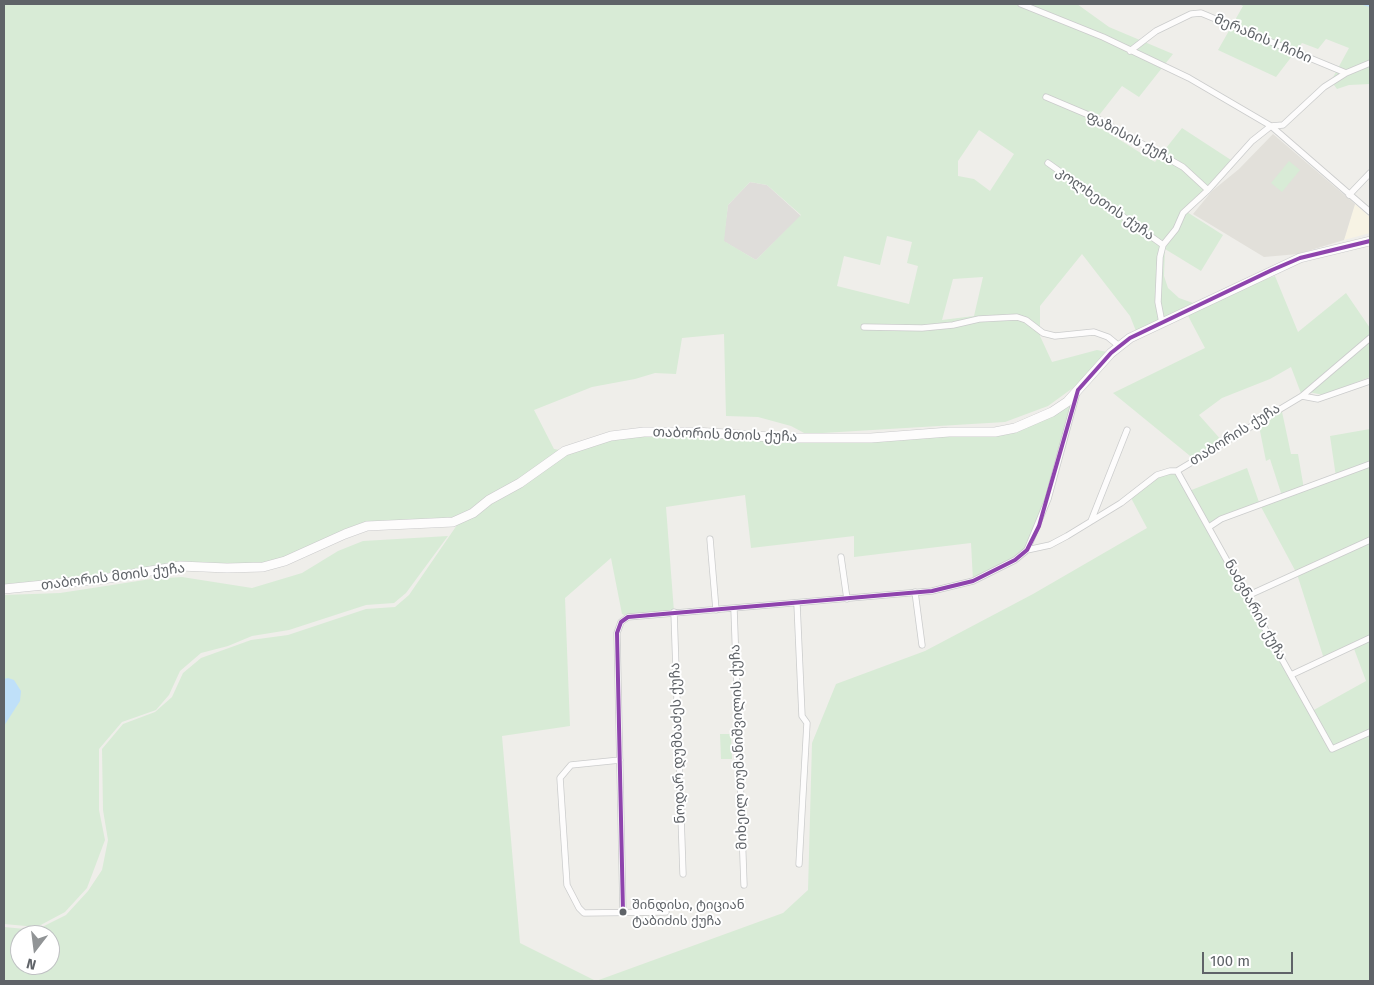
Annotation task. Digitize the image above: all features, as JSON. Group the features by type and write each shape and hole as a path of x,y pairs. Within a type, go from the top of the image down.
{"main road":[{"name":"თაბორის მთის ქუჩა","path":"4,589 103,579 180,566 263,567 285,561 367,526 453,522 473,513 489,500 520,483 565,451 611,436 644,432 696,432 821,439 995,432 1015,428 1038,419 1066,402 1119,346 1130,338 1300,258 1370,241"}],"street":[{"path":"1021,4 1103,37 1189,78 1271,126 1370,212"},
{"name":"მერანის I ჩიხი","path":"1130,51 1156,31 1190,14 1200,12 1346,74"},
{"path":"1162,323 1158,302 1163,245 1176,229 1184,213 1208,190 1252,141 1271,126 1283,125 1324,87 1370,63"},
{"name":"ფაზისის ქუჩა","path":"1046,97 1098,119 1183,167 1208,190"},
{"name":"კოლხეთის ქუჩა","path":"1048,164 1163,245"},
{"path":"1349,195 1370,173"},
{"path":"864,327 922,328 954,325 979,319 1017,317 1026,320 1043,333 1056,336 1094,332 1108,337 1119,346"},
{"name":"თაბორის ქუჩა","path":"1027,550 1050,545 1091,522 1157,475 1177,471 1302,396 1370,338"},
{"path":"1302,396 1318,399 1370,380"},
{"path":"623,912 617,633 621,622 628,617 674,612 797,604 932,591 973,581 1015,560 1027,550 1048,499 1078,390"},
{"path":"1091,522 1127,430"},
{"path":"1209,527 1221,519 1370,464"},
{"name":"ნაძვნარის ქუჩა","path":"1177,471 1332,749 1370,732"},
{"path":"710,540 716,610"},
{"path":"1247,596 1370,540"},
{"path":"841,557 847,599"},
{"path":"915,592 922,645"},
{"path":"797,604 802,716 808,723 799,864"},
{"name":"მიხეილ თუმანიშვილის ქუჩა","path":"734,609 744,884"},
{"name":"ნოდარ დუმბაძეს ქუჩა","path":"674,612 683,874"},
{"path":"1291,674 1370,638"},
{"path":"620,760 571,765 562,774 559,783 566,880 579,908 584,913 666,912"}],"shaded area":[{"path":"1273,134 1355,204 1344,240 1298,254 1264,257 1193,214 1212,191 1239,169"},
{"path":"750,182 767,185 801,216 756,260 723,241 728,205"},
{"path":"1355,204 1370,217 1370,233 1344,240"}],"green space":[{"path":"4,4 1077,4 1109,27 1173,54 1139,97 1122,86 1093,123 1155,162 1182,128 1231,160 1187,212 1223,235 1201,271 1165,249 1164,276 1168,288 1179,298 1193,303 1136,331 1130,316 1082,254 1040,306 1040,336 1052,362 1097,350 1107,352 1081,382 1048,406 1005,422 806,434 791,426 758,417 726,416 724,334 682,338 676,374 655,373 635,379 592,387 534,410 554,449 565,451 644,432 785,438 973,433 1031,422 1078,390 1048,499 1027,550 973,581 971,543 854,557 854,536 751,548 745,495 666,507 674,612 628,617 622,614 611,558 565,598 570,726 502,736 520,943 596,981 4,981 4,927 10,928 10,975 60,975 60,925 46,925 66,915 88,891 102,870 108,840 103,810 102,749 123,724 155,712 172,697 183,673 201,658 251,640 288,635 366,609 395,607 409,595 457,525 370,526 263,569 179,567 4,590","holes":["979,130 1014,154 990,191 974,179 958,176 958,161","750,182 767,185 801,215 756,260 724,241 728,205","887,236 912,242 907,263 918,266 909,304 837,286 844,256 880,265","983,277 974,316 942,320 953,279"]},
{"path":"1239,4 1370,4 1370,84 1349,85 1337,89 1331,81 1349,48 1326,39 1318,49 1302,43 1276,77 1218,50 1243,6"},
{"path":"1289,161 1300,170 1282,192 1271,183"},
{"path":"1275,276 1298,332 1346,293 1370,328 1370,335 1302,396 1291,367 1270,379 1222,398 1199,415 1223,442 1195,460 1113,393 1205,348 1186,312 1231,291"},
{"path":"1370,340 1370,377 1323,395 1309,392"},
{"path":"1281,407 1291,454 1298,454 1304,489 1336,477 1330,436 1370,429 1370,981 596,981 783,913 808,890 812,743 836,684 925,651 1033,594 1147,528 1130,496 1157,475 1177,471 1189,491 1247,468 1260,505 1282,496 1270,459 1266,461 1258,421","holes":["1260,505 1297,574 1324,659 1353,646 1366,681 1312,711 1209,527"]},
{"path":"448,536 406,593 394,603 366,605 289,630 252,636 228,646 201,653 180,671 169,695 156,710 122,722 99,749 99,810 105,840 87,888 65,912 41,925 4,924 4,595 60,593 151,579 182,577 252,588 302,573 338,551 363,541"},
{"path":"720,734 731,734 732,759 721,759"}],"water":[{"path":"4,679 14,680 21,691 20,701 4,726"}],"waterway":[{"path":"1363,4 1370,6"}],"transit line":[{"path":"621,622 628,617 932,591 973,581 1015,560 1027,550 1039,526 1078,390 1111,353 1130,338 1272,270 1300,258 1370,241"},
{"path":"621,622 617,633 623,912"}],"place":[{"name":"შინდისი, ტიციან ტაბიძის ქუჩა","path":"623,912"}]}
